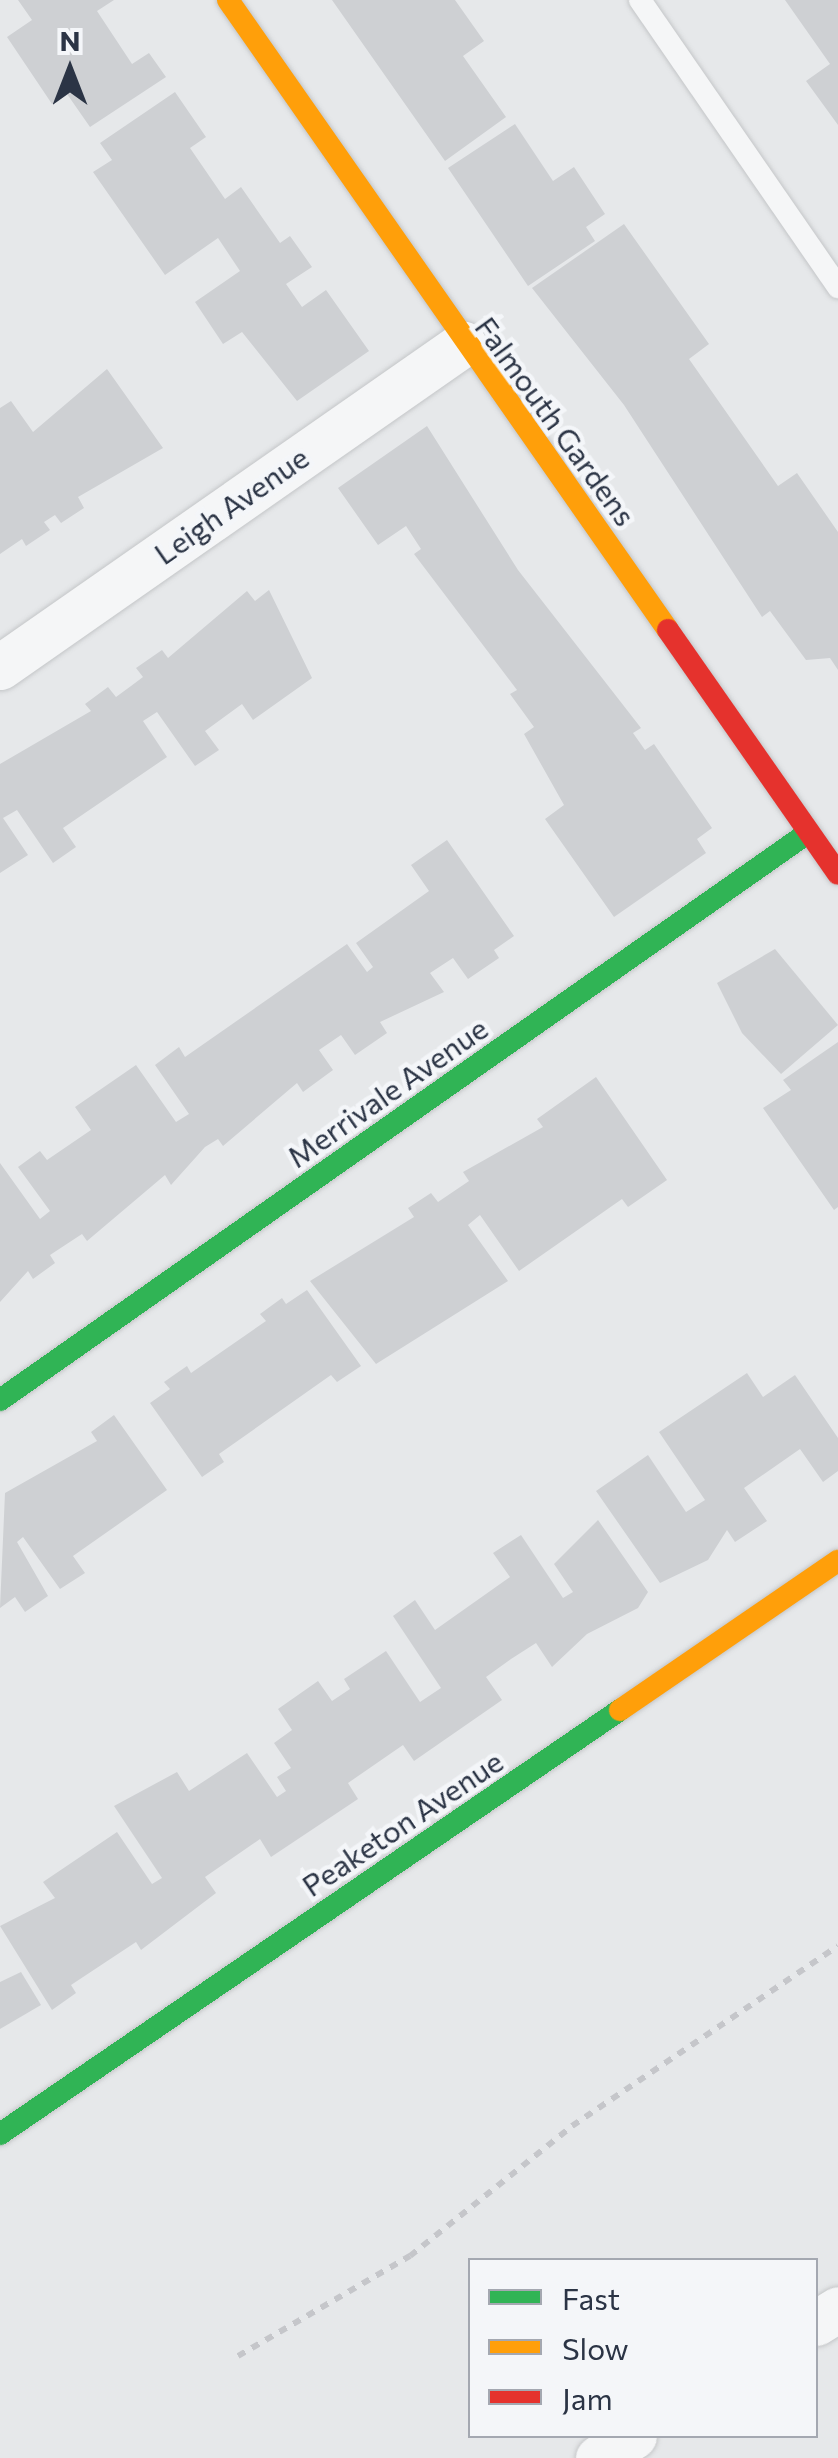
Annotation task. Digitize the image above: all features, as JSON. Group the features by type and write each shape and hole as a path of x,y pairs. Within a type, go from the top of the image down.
{"street":[{"name":"Falmouth Gardens","path":"228,0 463,344 838,874"},
{"name":"Leigh Avenue","path":"0,667 463,344"},
{"name":"Merrivale Avenue","path":"0,1400 809,832"},
{"name":"Peaketon Avenue","path":"0,2134 838,1561"},
{"path":"598,2458 631,2438"}],"lane":[{"path":"640,0 838,288"}],"path":[{"path":"238,2356 410,2256 572,2126 838,1946"}],"building":[{"path":"18,0 114,0 97,11 132,64 149,53 166,77 90,127 67,94 52,104 7,37 32,20"},
{"path":"332,0 455,0 484,41 463,56 506,117 445,161"},
{"path":"785,0 838,0 838,125 806,81 830,64"},
{"path":"175,92 206,137 190,148 225,199 241,187 280,243 290,236 312,267 286,284 302,307 326,290 369,351 297,401 242,332 223,344 195,302 240,271 218,238 165,275 93,172 112,160 100,143"},
{"path":"515,124 553,181 574,167 605,214 586,227 595,241 528,286 448,168"},
{"path":"624,224 709,344 689,359 778,486 797,473 838,532 838,670 830,658 806,660 770,611 762,617 624,405 532,288"},
{"path":"107,369 163,448 78,497 84,508 61,523 55,515 44,522 50,530 26,546 22,539 0,554 0,408 11,401 33,432"},
{"path":"427,426 518,570 641,728 633,733 645,750 654,744 712,828 697,839 706,853 614,917 545,819 564,805 524,734 534,727 510,694 517,690 414,554 421,549 406,526 378,545 338,488"},
{"path":"269,590 312,678 253,720 242,704 205,731 219,750 195,766 157,712 143,721 167,757 63,828 76,847 53,863 17,810 3,818 28,855 0,873 0,764 91,711 85,704 108,687 116,697 143,677 136,668 162,650 168,658 247,591 255,601"},
{"path":"447,840 514,936 494,950 499,958 468,979 453,958 430,973 444,992 380,1022 387,1033 355,1055 341,1035 319,1050 333,1070 303,1092 297,1083 223,1146 218,1139 205,1147 171,1185 165,1175 87,1241 82,1234 50,1255 55,1263 33,1279 28,1271 0,1302 0,1163 40,1219 50,1211 18,1167 40,1151 47,1160 91,1130 75,1107 136,1065 176,1122 189,1114 155,1065 179,1047 185,1057 347,944 367,972 373,967 356,943 429,891 411,865"},
{"path":"775,949 838,1025 781,1074 742,1033 717,983"},
{"path":"838,1042 838,1207 834,1210 763,1108 791,1090 783,1080"},
{"path":"596,1077 667,1180 628,1207 622,1199 519,1271 480,1215 468,1225 508,1281 376,1364 310,1281 414,1217 408,1208 431,1193 438,1202 469,1181 463,1172 543,1127 537,1119"},
{"path":"307,1290 361,1366 337,1382 331,1375 219,1454 224,1462 202,1477 150,1403 170,1389 164,1382 187,1366 191,1373 266,1321 260,1314 282,1298 286,1304"},
{"path":"747,1373 763,1397 795,1375 838,1438 838,1471 823,1482 800,1449 744,1488 767,1521 735,1542 727,1530 708,1560 660,1583 596,1491 648,1455 686,1512 705,1500 659,1432"},
{"path":"114,1415 167,1490 73,1556 85,1573 60,1589 23,1537 17,1542 48,1596 25,1612 15,1597 0,1608 5,1493 97,1441 91,1432"},
{"path":"598,1520 648,1592 638,1608 587,1634 552,1667 536,1643 511,1659 486,1677 502,1700 414,1761 403,1745 348,1783 358,1799 271,1857 260,1839 205,1877 216,1893 141,1950 136,1942 71,1985 76,1993 52,2010 0,1926 55,1898 43,1882 117,1832 152,1884 162,1878 114,1806 177,1772 189,1791 247,1753 277,1797 286,1791 277,1777 291,1768 274,1743 292,1730 278,1709 318,1681 332,1701 350,1689 344,1679 386,1651 420,1702 441,1688 393,1616 415,1600 435,1630 510,1577 493,1553 521,1535 563,1598 573,1592 554,1564"},
{"path":"21,1972 41,2005 0,2029 0,1982"}],"traffic: fast":[{"path":"0,1400 809,832"},
{"path":"0,2134 620,1710"}],"traffic: slow":[{"path":"228,0 668,630"},
{"path":"620,1710 838,1561"}],"traffic: jam":[{"path":"668,630 838,874"}]}
